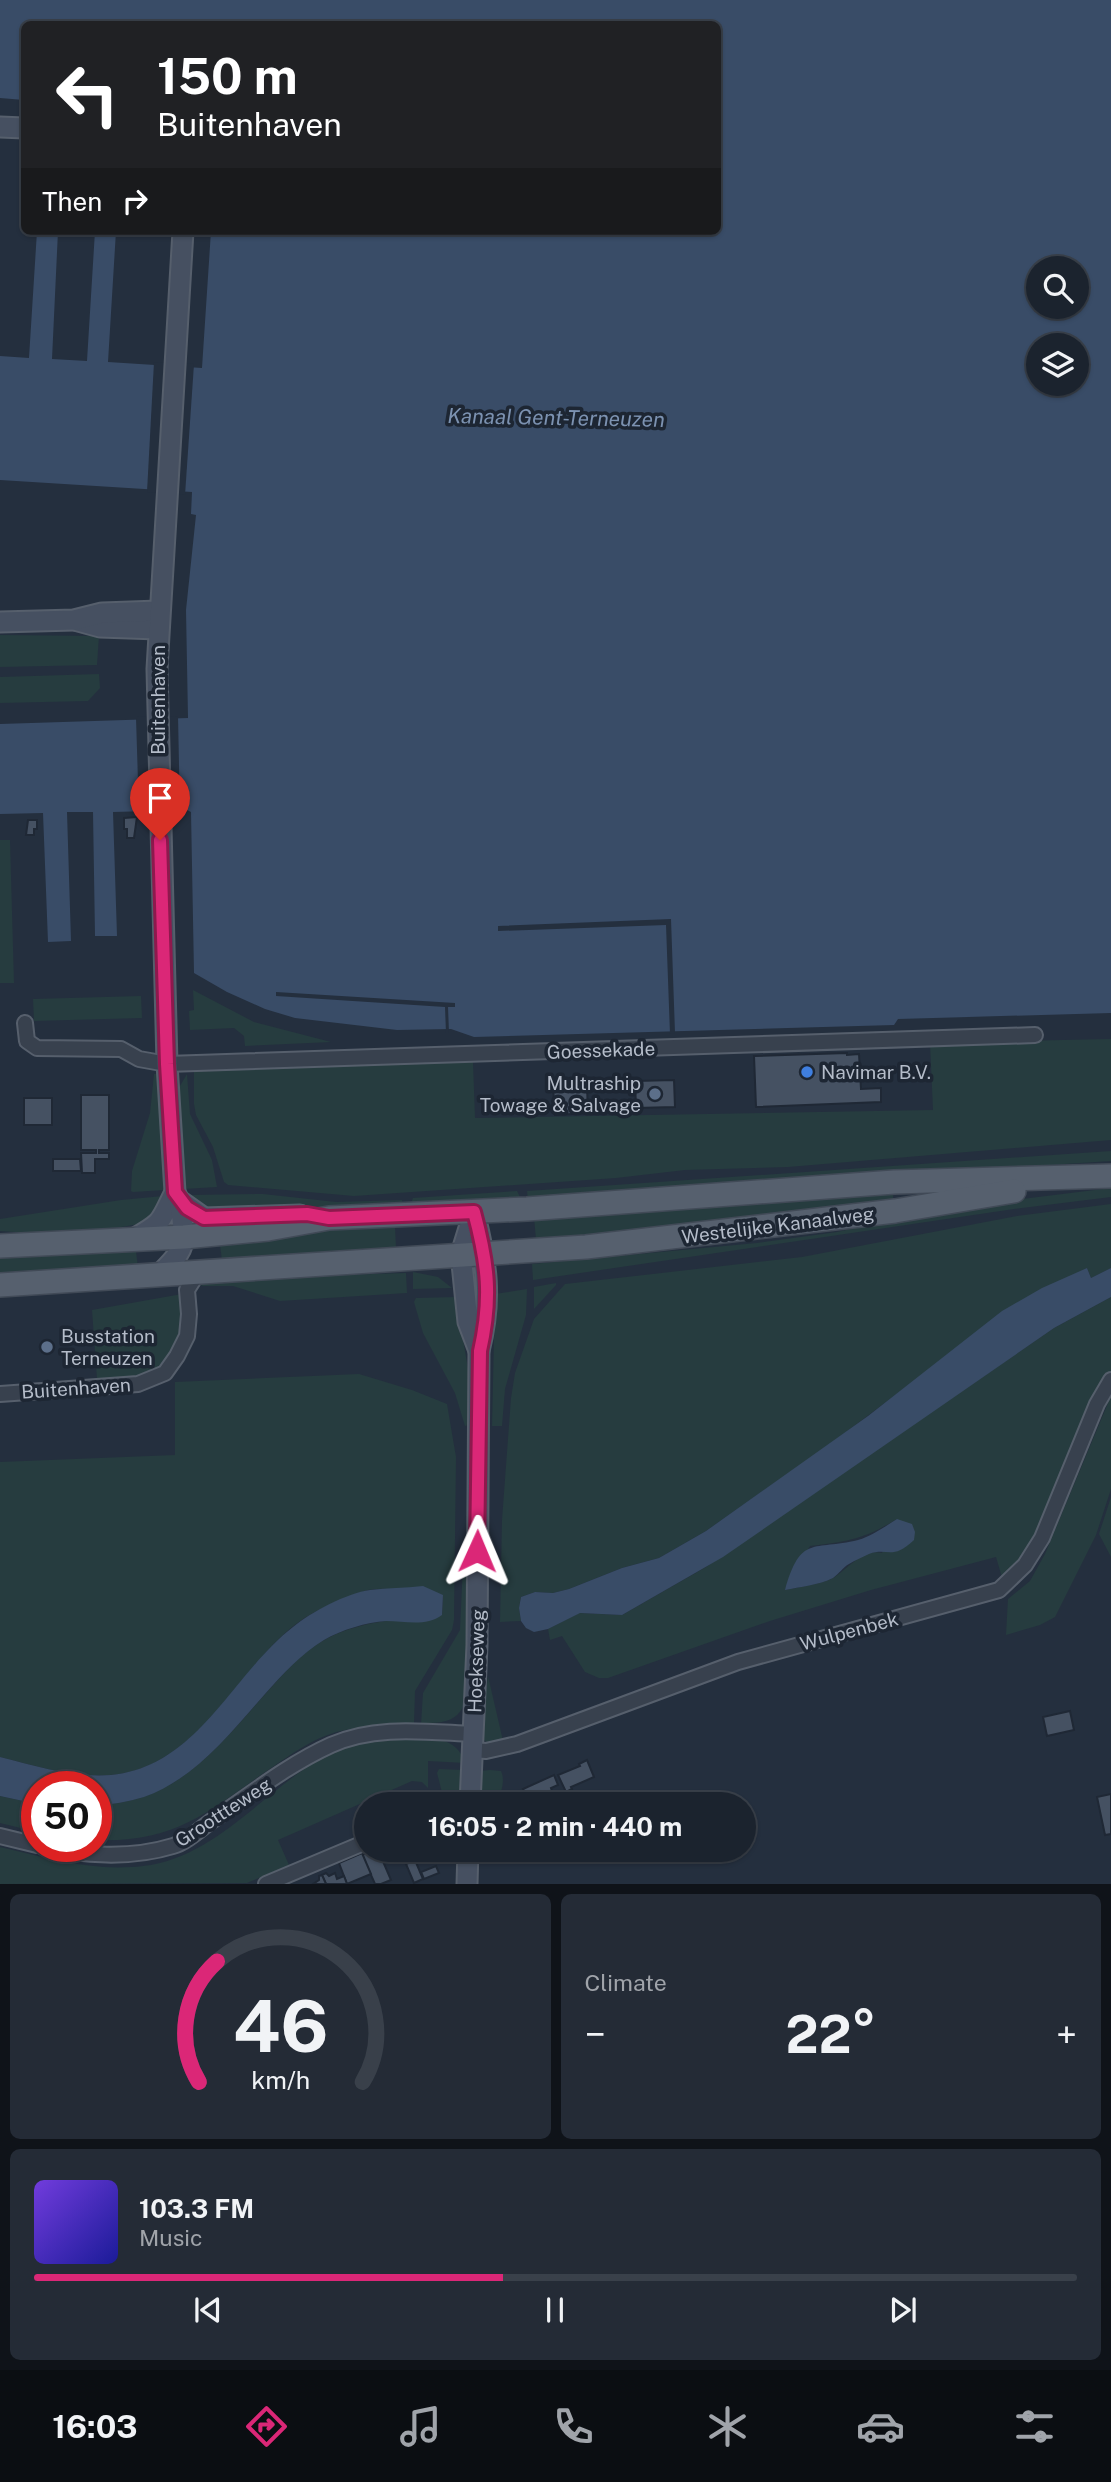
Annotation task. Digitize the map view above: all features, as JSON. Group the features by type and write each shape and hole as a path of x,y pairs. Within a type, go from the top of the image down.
{"main road":[{"path":"0,127 21,128"},
{"name":"Buitenhaven","path":"183,235 159,620 157,716 167,1064 177,1197 184,1237"},
{"name":"Buitenhaven","path":"0,622 74,620 100,627 159,620"},
{"name":"Westelijke Kanaalweg","path":"474,1212 894,1182 1102,1177"},
{"name":"Westelijke Kanaalweg","path":"461,1254 586,1247 895,1211 1102,1177"},
{"path":"135,1238 164,1217 177,1197 204,1218 307,1214 329,1218"},
{"path":"0,1246 184,1237 268,1229 329,1218 474,1212"},
{"name":"Hoekseweg","path":"471,1792 477,1645 480,1351 487,1319 485,1254 474,1212"},
{"name":"Hoekseweg","path":"474,1212 461,1254 468,1322 480,1351"},
{"path":"161,1273 178,1256 184,1237"},
{"path":"0,1285 461,1254"},
{"path":"467,1884 468,1862"}],"street":[{"path":"25,1023 27,1041 37,1048 121,1049 139,1059 167,1064"},
{"name":"Goessekade","path":"167,1064 1035,1035"},
{"name":"Buitenhaven","path":"0,1394 138,1384 165,1373 187,1336 187,1290 199,1271"},
{"name":"Wulpenbek","path":"395,1732 473,1742 486,1751 517,1744 738,1662 999,1590 1025,1565 1042,1538 1097,1404 1111,1380"},
{"name":"Groottteweg","path":"112,1853 135,1853 175,1846 280,1774 332,1745 375,1733 395,1732"},
{"name":"Groottteweg","path":"0,1836 21,1841"},
{"path":"266,1884 354,1847"}],"green space":[{"path":"0,635 99,636 97,665 0,667"},
{"path":"99,674 100,688 88,701 0,703 0,677"},
{"path":"0,840 10,840 14,983 0,983"},
{"path":"193,990 254,1022 331,1042 245,1046 244,1036 234,1028 190,1030 189,1011 194,1010"},
{"path":"141,996 142,1018 34,1021 33,999"},
{"path":"1111,1039 1111,1140 788,1167 685,1170 616,1178 354,1196 228,1185 224,1182 213,1147 196,1115 194,1104 194,1070 473,1062 475,1118 933,1110 930,1043"},
{"path":"154,1074 158,1074 165,1190 133,1192 132,1171 150,1113"},
{"path":"187,1074 190,1114 212,1160 217,1187 184,1189 177,1091"},
{"path":"1111,1151 1111,1161 528,1200 527,1191"},
{"path":"1111,1188 1111,1197 533,1280 532,1264 757,1243 837,1232 940,1209"},
{"path":"517,1191 522,1201 411,1203 413,1198"},
{"path":"893,1193 893,1199 706,1226 536,1240 534,1217"},
{"path":"263,1194 336,1202 402,1200 403,1208 278,1208 207,1212 193,1203 188,1195"},
{"path":"163,1196 149,1222 75,1232 0,1231 0,1219"},
{"path":"1111,1204 1111,1268 1091,1278 1087,1268 934,1366 830,1444 706,1531 659,1558 622,1568 569,1589 553,1593 535,1592 521,1597 521,1621 500,1622 502,1520 515,1373 534,1319 565,1284 802,1257 1017,1216"},
{"path":"395,1226 396,1248 222,1260 219,1238"},
{"path":"135,1244 138,1267 0,1277 0,1252"},
{"path":"413,1272 438,1277 452,1288 413,1289"},
{"path":"406,1273 407,1293 280,1301 233,1286 201,1286 209,1280 235,1278"},
{"path":"556,1285 534,1309 534,1287"},
{"path":"527,1289 526,1315 505,1389 502,1426 492,1426 495,1294"},
{"path":"182,1294 182,1327 173,1356 151,1378 97,1379 92,1310"},
{"path":"456,1297 468,1369 468,1425 465,1426 455,1393 423,1333 414,1302 416,1298"},
{"path":"1111,1297 1111,1373 1096,1395 1037,1537 1020,1564 1003,1581 996,1557 871,1590 770,1621 608,1678 599,1678 585,1672 562,1636 550,1640 548,1629 579,1613 622,1615 706,1567 1054,1328","holes":["897,1519 882,1553 867,1554 829,1580 785,1590 810,1546 855,1538"]},
{"path":"359,1374 447,1404 456,1457 454,1620 452,1630 415,1691 414,1724 380,1725 325,1736 192,1820 150,1836 112,1839 112,1804 143,1797 162,1789 196,1766 311,1649 328,1638 355,1627 442,1615 443,1596 377,1589 368,1590 310,1615 292,1627 271,1647 190,1738 166,1756 140,1769 112,1775 112,1771 61,1771 0,1757 0,1462 175,1455 175,1382"},
{"path":"1111,1396 1111,1489 1096,1535 1055,1617 1040,1625 1006,1635 1008,1599 1030,1581 1045,1554"},
{"path":"1111,1497 1111,1557 1099,1534"},
{"path":"464,1541 468,1541 465,1702 453,1718 421,1724 423,1693 460,1630"},
{"path":"488,1676 504,1745 489,1744 480,1737"},
{"path":"408,1737 442,1740 456,1748 465,1763 428,1761 428,1788 422,1782 412,1781 387,1792 354,1792 354,1807 278,1840 289,1865 247,1883 0,1884 0,1847 21,1852 21,1862 66,1862 125,1867 169,1860 215,1838 320,1759 341,1749"},
{"path":"439,1769 463,1770 463,1792 442,1792 437,1773"},
{"path":"480,1771 501,1771 501,1792 479,1792"},
{"path":"0,1796 21,1801 21,1828 0,1823"}],"water":[{"name":"Kanaal Gent-Terneuzen","path":"0,0 1111,0 1111,1013 898,1019 894,1025 474,1037 451,1029 397,1030 295,1018 265,1009 194,973 191,812 187,810 113,812 117,936 95,936 93,812 67,812 71,941 48,942 43,813 0,814 0,724 188,718 186,610 196,515 191,514 192,492 0,480 0,356 29,358 37,235 58,235 52,359 87,361 95,235 116,235 108,362 202,368 211,235 721,235 721,21 21,21 21,100 0,98"},
{"path":"1087,1268 1091,1278 1111,1268 1111,1297 1054,1328 723,1557 622,1615 580,1613 548,1629 534,1632 526,1628 521,1621 521,1597 535,1592 553,1593 569,1589 622,1568 659,1558 706,1531 868,1416 1002,1311 1042,1288"},
{"path":"897,1519 912,1524 915,1532 914,1540 907,1546 895,1552 869,1554 847,1565 828,1580 785,1590 791,1572 803,1552 819,1546 863,1538"},
{"path":"423,1586 443,1595 442,1615 422,1622 371,1623 324,1640 286,1672 225,1739 195,1767 162,1789 138,1799 112,1804 112,1775 141,1768 168,1755 191,1737 271,1647 293,1627 309,1615 340,1599 376,1589"},
{"path":"0,1757 61,1771 21,1771 21,1801 0,1796"}],"pier":[{"path":"154,362 194,364 185,495 147,492"},
{"path":"178,716 180,813 139,814 136,717"},
{"path":"671,919 675,1033 670,1034 666,925 498,931 498,926"},
{"path":"276,992 455,1003 455,1007 448,1007 449,1033 446,1033 445,1007 276,996"}],"building":[{"path":"137,817 134,838 127,838 124,818"},
{"path":"28,820 37,820 34,835 26,835"},
{"name":"Navimar B.V.","path":"859,1054 861,1089 881,1088 881,1102 756,1107 754,1056"},
{"path":"674,1080 675,1107 636,1108 635,1081"},
{"path":"587,1086 588,1113 555,1115 553,1087"},
{"path":"81,1095 109,1095 109,1150 99,1150 99,1153 109,1153 109,1159 95,1159 95,1173 82,1173 81,1153 96,1153 96,1150 81,1150"},
{"path":"24,1098 52,1098 52,1125 24,1125"},
{"path":"53,1159 80,1159 81,1171 53,1171"},
{"path":"1070,1711 1074,1730 1047,1736 1043,1717"},
{"path":"587,1760 594,1777 566,1792 558,1775 580,1766 579,1764"},
{"path":"554,1775 558,1785 551,1788 552,1792 524,1792 523,1789"},
{"path":"1111,1794 1111,1834 1105,1835 1097,1797"},
{"path":"354,1856 354,1862 366,1862 371,1874 347,1884 339,1863"},
{"path":"365,1862 383,1862 391,1880 375,1884"},
{"path":"416,1862 423,1879 414,1883 406,1864"},
{"path":"436,1866 439,1873 424,1879 421,1872"},
{"path":"326,1873 329,1876 335,1873 337,1879 344,1876 347,1884 326,1884 322,1875"},
{"path":"322,1875 326,1884 313,1884 319,1880 319,1876"}],"place":[{"name":"Navimar B.V.","path":"807,1072"},
{"name":"Multraship Towage & Salvage","path":"655,1094"},
{"name":"Busstation Terneuzen","path":"47,1347"}],"route":[{"path":"160,840 167,1064 175,1192 180,1201 199,1216 223,1219 307,1214 329,1218 474,1212 485,1254 487,1298 487,1319 480,1351 477,1551"}]}
